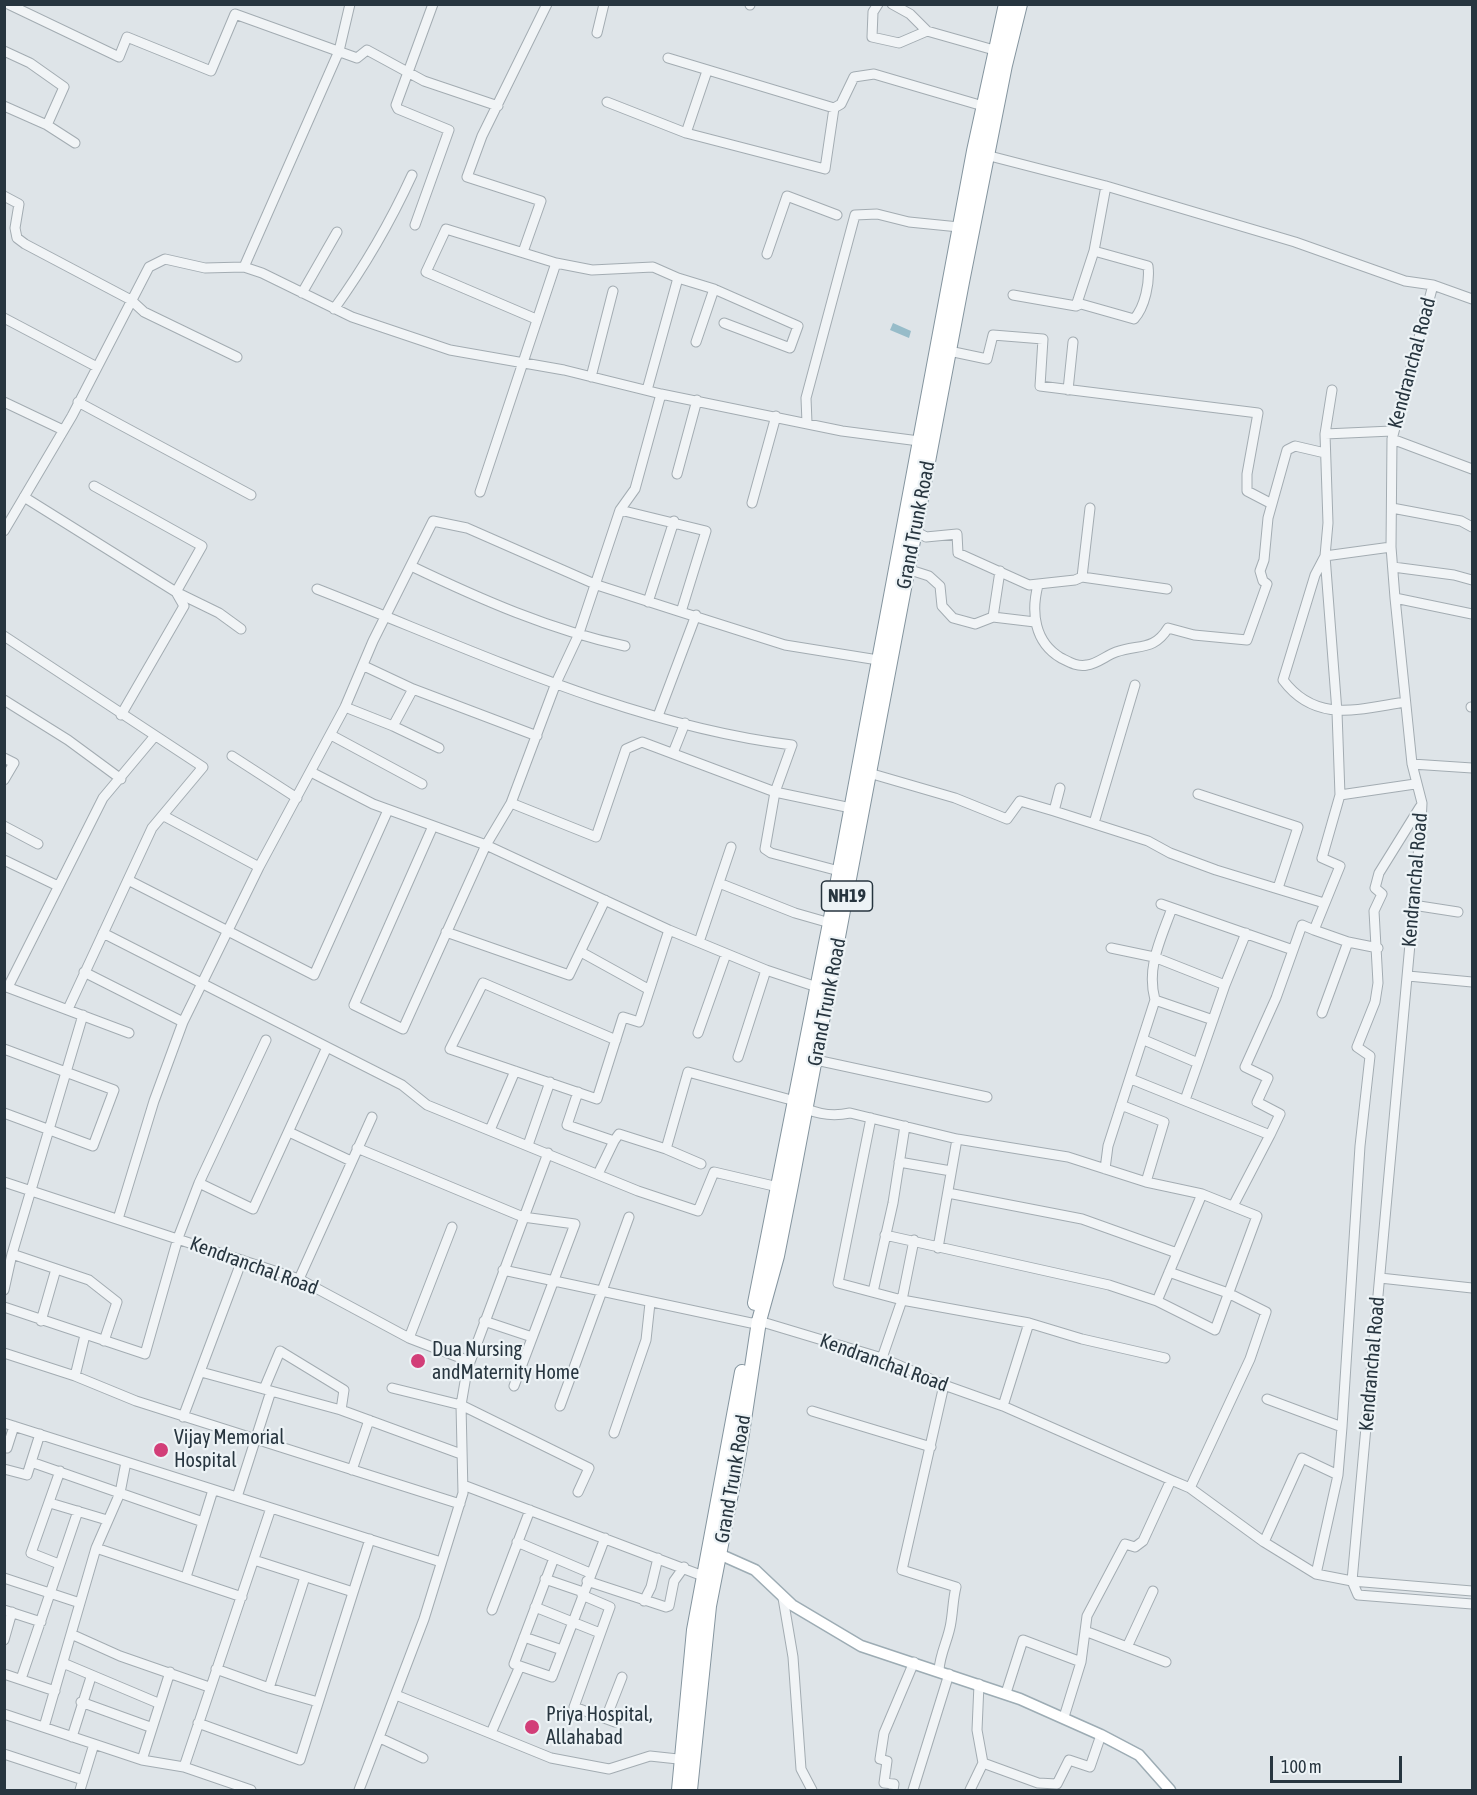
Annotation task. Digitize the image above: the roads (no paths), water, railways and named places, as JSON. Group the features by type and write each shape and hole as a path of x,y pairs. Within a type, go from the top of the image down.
{"highway":[{"name":"Grand Trunk Road","path":"690,1791 686,1699 703,1576 755,1322 778,1187 800,1105 816,1060 869,773 902,567 919,441 994,50 1006,4"},
{"name":"Grand Trunk Road","path":"679,1791 689,1760 709,1605 739,1453 755,1322 777,1256 817,987 878,660 902,567 916,525 987,155 1020,4"}],"main road":[{"path":"719,1554 755,1570 783,1598 861,1646 1006,1694 1064,1717 1101,1735 1139,1755 1170,1791"}],"street":[{"path":"8,4 119,57 127,37 212,71 235,14 357,58 367,50 424,81 498,106"},
{"path":"244,267 339,51 349,8 339,4"},
{"path":"415,225 449,130 398,109 398,99 433,4"},
{"path":"523,252 541,201 467,177 482,136 547,4"},
{"path":"597,33 604,4"},
{"path":"878,4 873,12 872,37 899,43 927,31"},
{"path":"892,4 910,14 927,31 994,50"},
{"path":"4,51 30,63 64,87 47,125"},
{"path":"668,58 834,108 841,104 854,77 874,74 983,106"},
{"path":"686,133 707,71"},
{"path":"608,102 686,133 825,169 834,108"},
{"path":"4,106 47,125 75,143"},
{"path":"974,151 1106,186 1295,242 1405,281 1433,285"},
{"path":"333,309 362,271 391,220 412,175"},
{"path":"1076,306 1095,251 1106,186"},
{"path":"4,196 16,202 20,208 16,220 17,238 131,300 144,312 237,357"},
{"path":"767,254 787,196 837,215"},
{"path":"807,423 806,398 855,215 877,214 909,222 959,227"},
{"path":"536,319 426,272 446,229 556,263 592,270 653,267 678,278 714,289 798,326 790,348 724,323"},
{"path":"302,293 337,232"},
{"path":"1013,296 1076,306 1081,304 1134,319 1140,312 1149,276 1148,266 1095,251"},
{"path":"4,531 63,430 149,267 165,259 205,268 244,267 333,309 396,333 450,350 591,377 661,394 842,431 919,441"},
{"path":"480,492 520,364 556,263"},
{"path":"647,390 678,278"},
{"name":"Kendranchal Road","path":"503,1270 650,1303 755,1322 882,1358 944,1385 1003,1406 1190,1488 1264,1542 1316,1574 1352,1581 1422,803 1415,784 1412,764 1395,598 1391,547 1392,435 1433,285 1473,298"},
{"path":"696,342 714,289"},
{"path":"591,377 613,291"},
{"path":"4,318 96,367"},
{"path":"949,351 987,359 993,335 1043,339 1040,386 1258,413 1247,474 1247,491 1272,504"},
{"path":"1068,390 1073,342"},
{"path":"1314,930 1340,866 1322,858 1340,795 1338,712 1324,556 1328,523 1325,434 1332,390"},
{"path":"433,826 354,1005 403,1029 486,845 511,803 556,682 578,636 597,585 620,510 635,489 661,394"},
{"path":"677,474 697,400"},
{"path":"4,402 63,430"},
{"path":"78,402 251,495"},
{"path":"753,503 776,416"},
{"path":"1325,434 1392,435 1473,469"},
{"path":"1038,585 1035,622 1042,641 1056,655 1072,664 1088,665 1117,651 1150,645 1161,640 1168,628 1194,635 1247,640 1267,584 1263,581 1260,571 1264,560 1272,504 1287,450 1295,446 1325,453"},
{"path":"94,486 201,546 176,592"},
{"path":"24,497 176,592 219,613 241,629"},
{"path":"1082,577 1090,508"},
{"path":"1392,508 1461,521 1473,527"},
{"path":"620,510 674,521 706,531 681,612"},
{"path":"118,1219 154,1101 183,1022 259,867 345,707 433,521 468,528 597,585 785,645 878,660"},
{"path":"648,602 674,521"},
{"path":"916,525 917,532 926,537 957,534 958,553 1029,585 1075,580 1082,577 1167,589"},
{"path":"1324,556 1391,547"},
{"path":"1324,556 1315,574 1283,680 1290,689 1308,702 1338,712 1405,702"},
{"path":"411,566 474,596 578,636 625,646"},
{"path":"902,567 929,576 940,586 942,606 953,618 975,624 993,617 1035,622"},
{"path":"1393,567 1454,575 1473,580"},
{"path":"993,617 1000,571"},
{"path":"317,589 613,703 745,739 792,745 775,792 764,842 765,849 771,853 839,871"},
{"path":"121,715 184,606 176,592"},
{"path":"1395,598 1473,614"},
{"path":"658,716 696,615"},
{"path":"4,636 154,737 203,767 152,828 69,1009"},
{"path":"364,666 413,689 537,736"},
{"path":"1094,823 1135,685"},
{"path":"393,726 413,689"},
{"path":"4,700 68,740 121,779"},
{"path":"345,707 393,726 438,748"},
{"path":"673,753 684,723"},
{"path":"331,735 422,784"},
{"path":"129,1033 6,986 103,798 154,737"},
{"path":"511,803 596,837 626,749 642,742 775,792 851,808"},
{"path":"232,756 297,798"},
{"path":"4,758 14,763 4,780"},
{"path":"1412,764 1473,768"},
{"path":"311,772 388,810 486,845 669,930 766,970 817,987"},
{"path":"869,773 956,798 1007,819 1020,801 1094,823 1216,870 1324,903"},
{"path":"1340,795 1415,784"},
{"path":"1054,811 1060,788"},
{"path":"1198,795 1298,827 1278,888"},
{"path":"1316,1574 1338,1475 1360,1146 1370,1056 1357,1047 1375,1002 1378,983 1378,948 1374,911 1382,894 1375,888 1378,873 1398,839 1412,823 1422,803"},
{"path":"128,880 314,975 388,810"},
{"path":"164,816 259,867"},
{"path":"4,826 38,844"},
{"path":"699,942 731,847"},
{"path":"4,860 58,886"},
{"path":"719,883 795,913 830,923"},
{"path":"446,932 569,975 605,900"},
{"path":"1161,904 1293,950"},
{"path":"1413,905 1458,912"},
{"path":"1105,1169 1108,1146 1155,1000 1151,983 1154,957 1172,908"},
{"path":"1233,1206 1280,1114 1257,1102 1268,1078 1245,1067 1276,998 1302,925 1348,942 1378,948"},
{"path":"616,1040 483,983 450,1049 597,1099 616,1040 623,1017 639,1022 669,930"},
{"path":"103,933 402,1085 427,1105 598,1174 698,1211 714,1172 778,1187"},
{"path":"1185,1100 1225,985 1246,933"},
{"path":"1322,1013 1348,942"},
{"path":"1111,948 1154,957 1225,985"},
{"path":"581,952 648,989"},
{"path":"698,1033 726,954"},
{"path":"738,1057 766,970"},
{"path":"84,972 183,1022"},
{"path":"1408,976 1473,982"},
{"path":"1155,1000 1213,1020"},
{"path":"4,1290 7,1263 12,1254 83,1015"},
{"path":"4,1307 145,1354 178,1238 199,1182 266,1040"},
{"path":"1144,1040 1198,1063"},
{"path":"199,1182 254,1209 327,1047"},
{"path":"4,1049 66,1070 114,1090 93,1146 4,1113"},
{"path":"816,1060 987,1096"},
{"path":"490,1130 515,1071"},
{"path":"666,1149 688,1072 837,1115 850,1113 957,1139 1068,1157 1146,1182 1202,1194 1257,1216 1215,1330 1157,1301 1109,1285 885,1235"},
{"path":"1131,1079 1270,1135"},
{"path":"528,1145 550,1082"},
{"path":"578,1092 567,1125 614,1141"},
{"path":"1121,1105 1164,1122 1146,1182"},
{"path":"299,1279 372,1117"},
{"path":"871,1118 838,1282 902,1300 1029,1323 1082,1339 1165,1358"},
{"path":"873,1292 905,1126"},
{"path":"289,1131 351,1161"},
{"path":"598,1174 619,1134 666,1149 700,1164"},
{"path":"938,1248 957,1139"},
{"path":"357,1148 523,1217 575,1224 514,1386"},
{"path":"360,1790 381,1738 460,1504 463,1485 461,1405 469,1361 548,1153"},
{"path":"899,1162 951,1171"},
{"name":"Kendranchal Road","path":"4,1182 299,1279 409,1338 469,1361"},
{"path":"948,1193 1082,1220 1177,1253"},
{"path":"1157,1301 1202,1194"},
{"path":"560,1406 629,1217"},
{"path":"409,1338 452,1227"},
{"path":"882,1358 902,1300 914,1240"},
{"path":"12,1254 89,1280 117,1302 104,1341"},
{"path":"183,1417 242,1260"},
{"path":"41,1321 56,1269"},
{"path":"1169,1272 1228,1293 1266,1312 1250,1359 1190,1488"},
{"path":"1380,1278 1473,1288"},
{"path":"614,1434 646,1340 650,1303"},
{"path":"484,1321 532,1337"},
{"path":"1003,1406 1029,1323"},
{"path":"75,1376 85,1335"},
{"path":"237,1497 256,1439 280,1351 344,1390 341,1410"},
{"path":"4,1353 75,1376 183,1417 460,1504"},
{"path":"201,1372 341,1410 461,1454"},
{"path":"913,1791 944,1672 940,1654 951,1623 956,1587 902,1570 944,1385"},
{"path":"392,1388 461,1405 589,1468 578,1492"},
{"path":"1267,1399 1342,1427"},
{"path":"812,1411 931,1447"},
{"path":"352,1470 369,1420"},
{"path":"7,1448 9,1424 441,1562"},
{"path":"4,1469 27,1475 40,1434"},
{"path":"1264,1542 1302,1458 1338,1475"},
{"path":"32,1462 203,1522"},
{"path":"44,1728 96,1548 120,1493 126,1462"},
{"path":"59,1564 31,1553 60,1471"},
{"path":"1064,1717 1081,1662 1086,1616 1125,1544 1135,1547 1143,1541 1171,1480"},
{"path":"463,1485 658,1557 703,1576"},
{"path":"186,1577 213,1490"},
{"path":"50,1503 107,1520"},
{"path":"184,1767 271,1508"},
{"path":"492,1610 530,1510"},
{"path":"21,1679 78,1511"},
{"path":"554,1558 514,1664 552,1677 605,1538"},
{"path":"198,1723 300,1760 370,1539"},
{"path":"517,1542 644,1601 669,1606 674,1581 684,1567"},
{"path":"96,1548 242,1597"},
{"path":"644,1601 651,1587 658,1557"},
{"path":"254,1560 353,1592"},
{"path":"269,1688 305,1577"},
{"path":"4,1578 80,1603"},
{"path":"545,1579 610,1607 574,1707 611,1720 622,1677"},
{"path":"1473,1591 1352,1581 1358,1595 1473,1604"},
{"path":"1128,1646 1153,1591"},
{"path":"783,1598 794,1658 801,1769 812,1791"},
{"path":"535,1606 600,1633"},
{"path":"4,1640 8,1611 41,1622"},
{"path":"1085,1631 1166,1662"},
{"path":"71,1634 120,1656 209,1687"},
{"path":"524,1636 562,1650"},
{"path":"1006,1694 1023,1640 1081,1662"},
{"path":"893,1791 894,1784 884,1782 887,1761 880,1759 884,1733 914,1662"},
{"path":"63,1663 158,1704"},
{"path":"491,1733 520,1666"},
{"path":"216,1669 318,1702"},
{"path":"142,1760 150,1726 170,1672"},
{"path":"4,1674 55,1691"},
{"path":"72,1737 81,1702 91,1677"},
{"path":"970,1791 983,1763 977,1730 979,1684"},
{"path":"396,1695 551,1758 609,1769 650,1756 689,1760"},
{"path":"81,1702 150,1726"},
{"path":"4,1714 142,1760 184,1767 251,1790"},
{"path":"983,1763 1037,1787 1057,1784 1069,1760 1090,1767 1101,1735"},
{"path":"381,1738 423,1758"},
{"path":"80,1791 94,1744"},
{"path":"4,1754 83,1780"}],"water":[{"path":"893,323 911,331 909,338 890,330"}],"place":[{"name":"Dua Nursing andMaternity Home","path":"418,1361"},
{"name":"Vijay Memorial Hospital","path":"161,1450"},
{"name":"Priya Hospital, Allahabad","path":"532,1727"}]}
